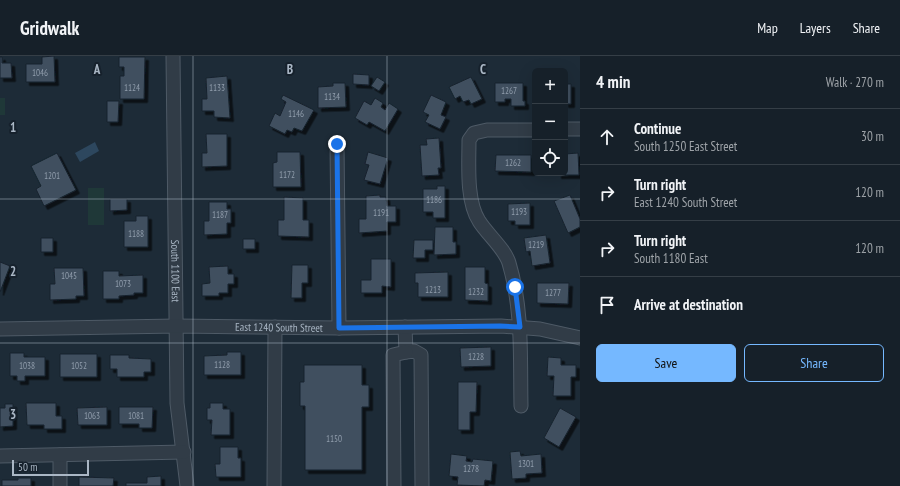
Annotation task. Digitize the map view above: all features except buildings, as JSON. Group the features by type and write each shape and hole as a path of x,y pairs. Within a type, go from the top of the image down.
{"street":[{"name":"South 1100 East","path":"173,56 177,403 187,486"},
{"path":"568,130 580,129"},
{"path":"521,406 520,327 516,294 509,261 478,220 471,194 469,140 474,133 486,130 532,130"},
{"path":"337,144 339,328"},
{"name":"East 1240 South Street","path":"0,329 177,326 339,328 501,326 540,329 580,338"},
{"path":"274,486 275,327"},
{"path":"405,327 406,352"},
{"path":"394,486 393,355 414,351 421,355 422,486"},
{"path":"0,456 184,452"},
{"path":"60,455 60,486"}],"green space":[{"path":"0,98 5,98 5,115 0,115"},
{"path":"88,188 104,188 104,225 88,225"}],"water":[{"path":"95,142 99,151 80,162 75,153"}],"route":[{"path":"337,144 339,328 520,327 519,308 515,287"}]}
